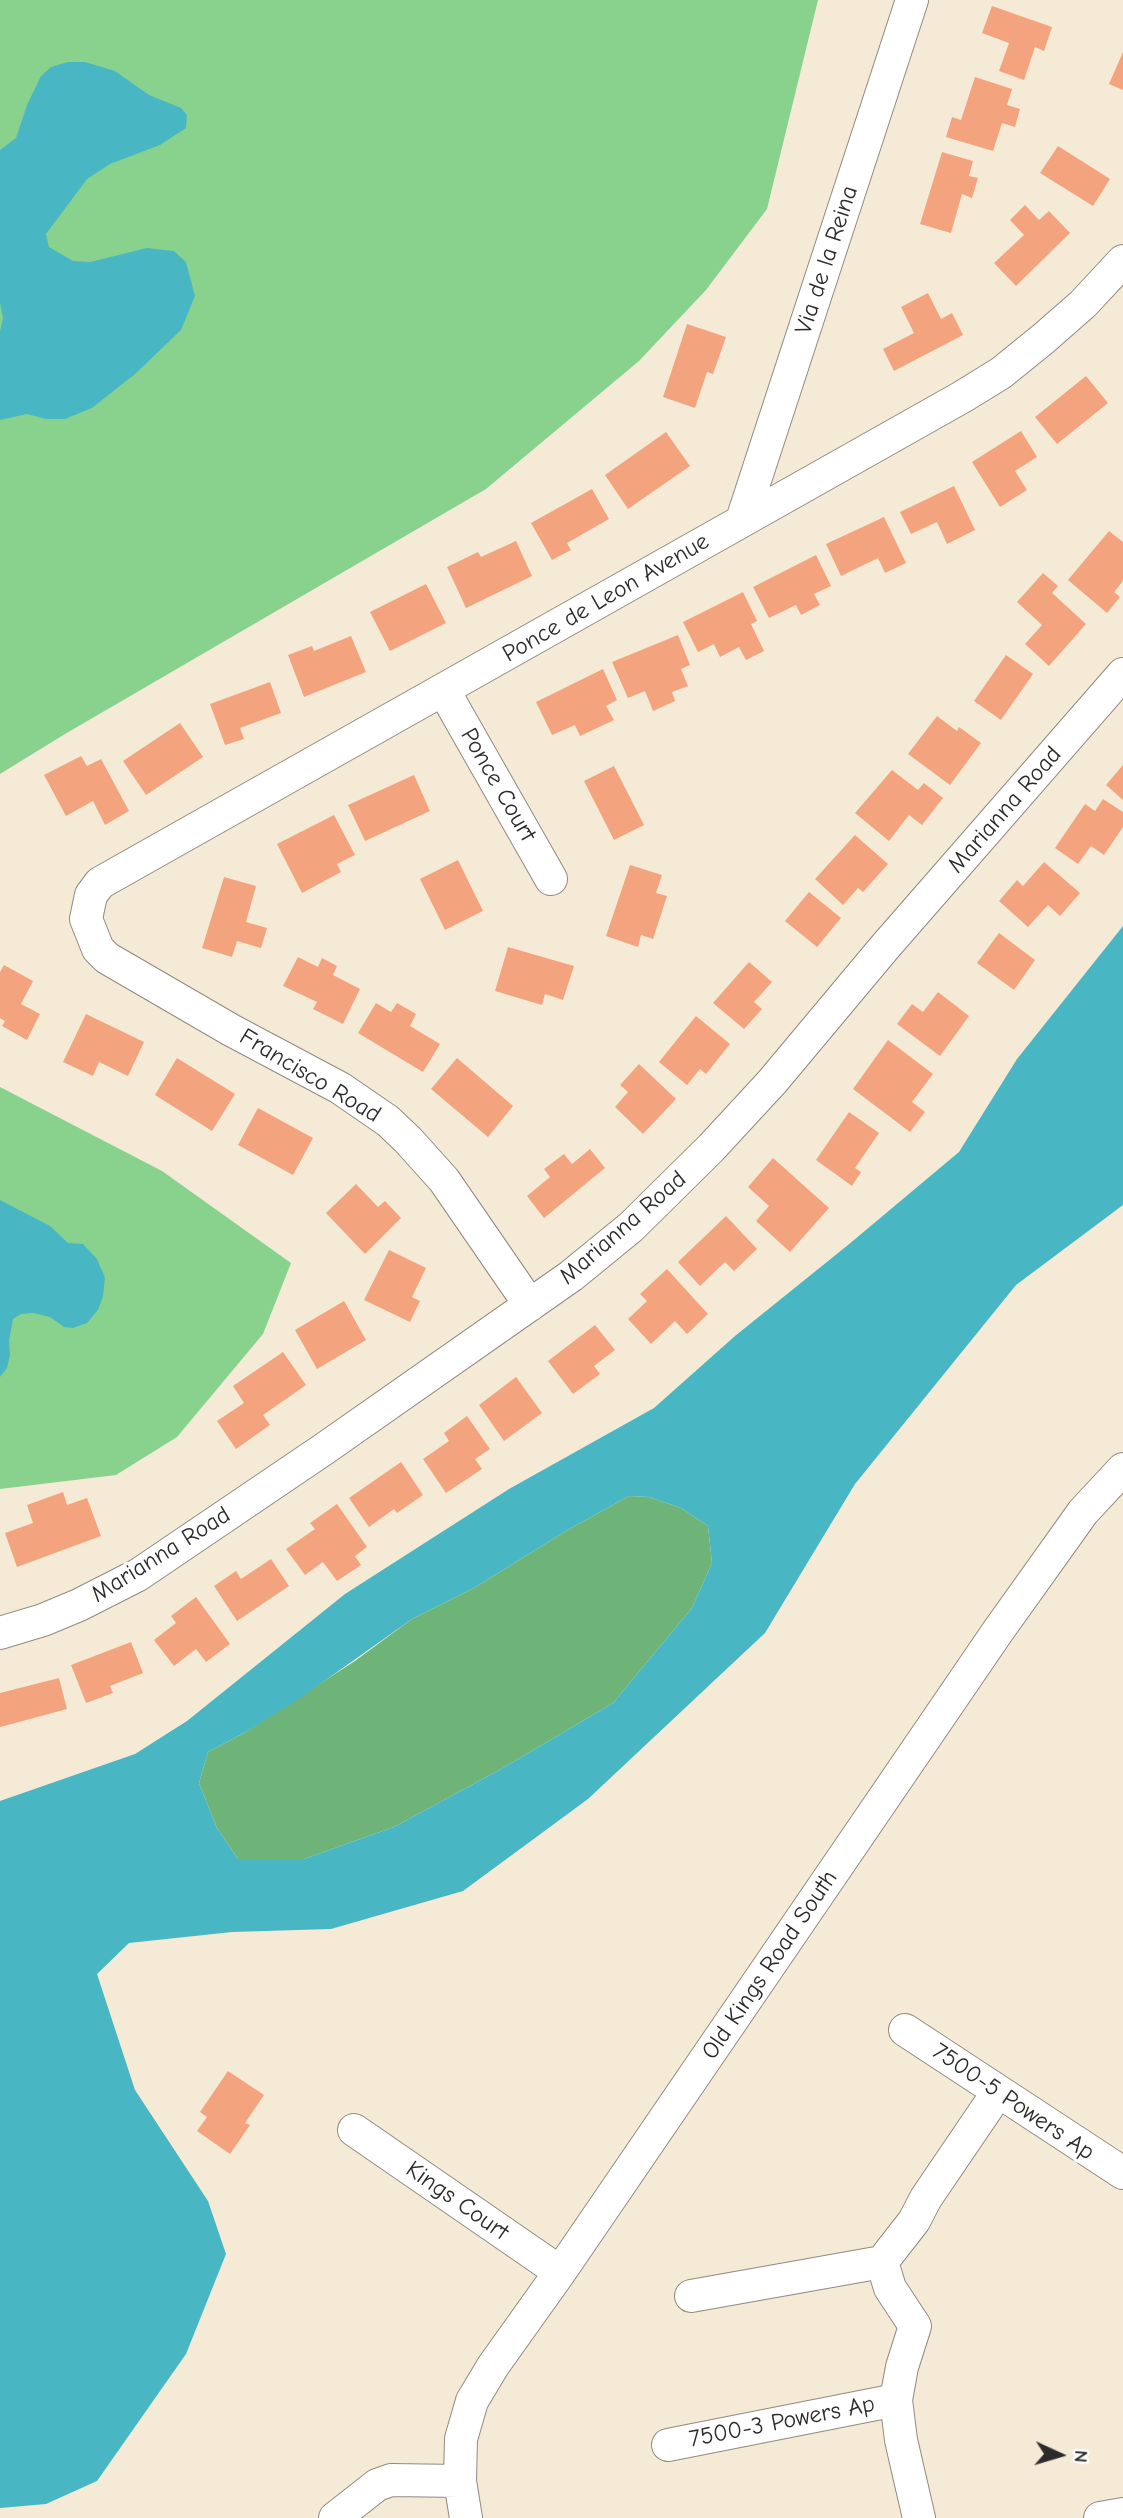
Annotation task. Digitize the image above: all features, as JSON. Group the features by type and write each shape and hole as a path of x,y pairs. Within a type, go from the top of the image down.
{"street":[{"name":"Via de la Reina","path":"743,520 912,0"},
{"name":"Ponce de Leon Avenue","path":"86,919 92,895 100,883 444,691 1001,373 1083,304 1123,261"},
{"name":"Marianna Road","path":"0,1633 30,1625 79,1605 138,1575 530,1305 571,1276 631,1227 711,1148 772,1082 884,948 1123,674"},
{"name":"Ponce Court","path":"444,691 551,879"},
{"name":"Francisco Road","path":"86,919 98,950 107,958 231,1030 348,1092 408,1139 444,1180 530,1305"},
{"name":"Old Kings Road South","path":"466,2518 460,2481 461,2439 472,2401 493,2366 998,1631 1083,1512 1123,1469"},
{"name":"7500-5 Powers Ap","path":"905,2030 1123,2173"},
{"path":"691,2296 882,2262 914,2221 926,2197 998,2092"},
{"name":"Kings Court","path":"354,2130 560,2272"},
{"path":"882,2262 890,2288 915,2326 902,2367 896,2400 901,2440 919,2518"},
{"name":"7500-3 Powers Ap","path":"668,2445 896,2400"},
{"path":"335,2518 377,2485 391,2480 460,2481"},
{"path":"1100,2518 1123,2514"}],"green space":[{"path":"0,0 818,0 767,209 706,290 639,361 486,489 0,774"},
{"path":"0,1087 162,1171 291,1263 263,1334 177,1437 116,1475 0,1489"},
{"path":"629,1496 649,1497 681,1508 708,1526 712,1563 692,1608 613,1703 503,1768 394,1827 304,1859 238,1859 217,1828 199,1783 208,1752 244,1733 355,1661 412,1619 474,1588"}],"water":[{"path":"68,62 85,62 115,71 149,95 181,108 187,115 186,128 160,145 110,164 87,179 46,234 49,247 73,261 90,262 147,248 174,251 186,262 195,296 181,330 135,374 92,408 65,419 46,419 27,414 0,420 0,331 3,318 0,303 0,150 16,138 27,105 41,76 51,67"},
{"path":"1123,926 1123,1205 1016,1285 855,1484 765,1633 588,1799 463,1891 331,1929 232,1932 129,1943 97,1974 135,2090 208,2201 226,2254 186,2354 97,2481 46,2504 0,2508 0,1801 135,1754 187,1721 345,1594 509,1489 654,1408 735,1336 959,1152 1017,1059","holes":["629,1496 649,1497 681,1508 708,1526 712,1563 692,1608 613,1703 503,1768 394,1827 304,1859 238,1859 217,1828 199,1783 208,1752 299,1699 412,1619 474,1588"]},
{"path":"0,1200 50,1226 68,1243 83,1244 97,1259 105,1278 98,1310 87,1323 73,1328 64,1327 50,1317 33,1313 21,1314 13,1319 9,1341 10,1355 7,1368 0,1377"}],"building":[{"path":"992,6 1052,27 1044,51 1035,47 1024,80 999,71 1009,43 982,33"},
{"path":"1123,52 1123,90 1109,84"},
{"path":"975,77 1012,89 1007,105 1020,109 1015,127 1002,123 993,151 946,137 952,117 961,120"},
{"path":"1058,146 1110,179 1093,206 1040,173"},
{"path":"942,152 973,161 969,176 978,178 972,198 962,194 951,233 920,224"},
{"path":"1025,205 1039,220 1049,211 1070,233 1016,286 994,263 1024,235 1010,220"},
{"path":"928,293 941,319 952,313 963,335 894,371 883,349 914,333 901,307"},
{"path":"687,324 726,337 713,374 707,372 695,408 663,397"},
{"path":"1086,376 1108,403 1057,444 1035,417"},
{"path":"1021,431 1037,457 1015,471 1027,490 1000,507 972,462"},
{"path":"666,432 690,466 628,509 605,475"},
{"path":"954,486 975,530 947,544 937,522 911,534 900,512"},
{"path":"592,489 609,519 567,543 571,550 552,560 531,523"},
{"path":"884,517 906,563 885,573 878,558 841,576 826,544"},
{"path":"1109,531 1123,542 1123,581 1114,592 1120,597 1107,613 1068,580"},
{"path":"516,541 532,576 466,608 447,567 478,552 481,557"},
{"path":"816,555 831,586 814,594 820,605 801,615 796,605 769,618 753,587"},
{"path":"1043,573 1058,586 1052,593 1086,624 1049,666 1025,644 1042,625 1017,602"},
{"path":"426,584 446,623 390,651 370,612"},
{"path":"743,592 757,621 751,624 764,651 746,660 739,647 720,657 714,644 698,652 683,622"},
{"path":"678,635 690,665 681,669 688,686 672,692 675,701 653,711 645,691 628,698 612,662"},
{"path":"351,636 366,672 304,697 288,655 312,646 314,651"},
{"path":"1006,655 1033,674 1001,720 974,701"},
{"path":"603,669 617,700 606,706 614,720 580,736 575,725 552,735 536,702"},
{"path":"270,682 281,713 240,728 244,739 225,745 210,704"},
{"path":"937,716 957,731 959,727 981,743 950,785 908,754"},
{"path":"180,723 203,757 146,795 123,761"},
{"path":"81,756 87,766 101,759 129,811 105,825 93,801 66,816 44,775"},
{"path":"1123,765 1123,800 1106,785"},
{"path":"614,766 644,825 614,840 584,781"},
{"path":"892,770 918,790 924,783 943,798 922,825 909,815 889,841 855,813"},
{"path":"414,775 430,811 365,841 348,805"},
{"path":"1103,799 1123,812 1123,827 1104,855 1091,846 1078,864 1055,848 1085,804 1095,811"},
{"path":"334,815 355,855 337,864 341,872 302,893 277,844"},
{"path":"855,835 888,864 863,892 858,888 843,905 815,879"},
{"path":"458,860 483,911 445,930 420,879"},
{"path":"1044,862 1080,893 1060,916 1048,905 1028,927 999,901 1017,880 1023,886"},
{"path":"630,865 662,875 656,893 667,896 653,939 641,935 638,947 606,936"},
{"path":"224,877 256,886 246,922 267,928 261,948 237,941 232,957 202,948"},
{"path":"809,892 841,918 817,947 785,921"},
{"path":"999,933 1035,960 1014,990 977,963"},
{"path":"508,947 574,966 563,1000 545,994 542,1005 495,991"},
{"path":"298,957 318,967 322,958 337,966 333,975 360,989 343,1024 313,1009 317,1002 283,986"},
{"path":"749,962 772,982 754,1002 762,1009 744,1029 713,1003"},
{"path":"4,965 33,981 21,1004 40,1014 27,1040 2,1026 5,1021 0,1018 0,972"},
{"path":"938,992 969,1016 940,1056 897,1024 912,1004 923,1012"},
{"path":"376,1003 391,1012 397,1003 416,1014 410,1026 440,1044 423,1072 358,1033"},
{"path":"86,1014 144,1042 128,1076 99,1062 93,1076 63,1062"},
{"path":"696,1016 730,1044 706,1074 700,1069 687,1085 659,1062"},
{"path":"888,1040 933,1074 912,1102 925,1112 910,1132 853,1089"},
{"path":"177,1058 235,1094 212,1131 155,1095"},
{"path":"457,1058 513,1106 488,1137 431,1089"},
{"path":"639,1064 676,1099 643,1134 615,1107 628,1092 620,1085"},
{"path":"258,1108 313,1138 293,1175 238,1145"},
{"path":"849,1112 879,1133 855,1168 861,1172 852,1186 816,1160"},
{"path":"590,1149 605,1168 544,1218 527,1196 550,1177 544,1169 564,1154 572,1164"},
{"path":"773,1158 829,1208 790,1252 756,1221 769,1206 748,1187"},
{"path":"356,1184 378,1207 385,1201 401,1218 365,1254 326,1213"},
{"path":"726,1216 757,1249 734,1271 725,1262 700,1286 678,1262"},
{"path":"389,1250 426,1268 412,1297 420,1301 410,1322 364,1300"},
{"path":"667,1269 708,1314 687,1334 675,1321 651,1344 628,1319 647,1301 640,1294"},
{"path":"344,1301 366,1340 317,1369 295,1330"},
{"path":"595,1325 615,1350 594,1366 600,1374 573,1394 548,1361"},
{"path":"283,1352 306,1385 263,1415 270,1425 236,1449 217,1421 244,1403 233,1386"},
{"path":"516,1377 542,1413 504,1441 479,1405"},
{"path":"467,1416 490,1449 475,1459 482,1469 446,1493 423,1459 449,1441 444,1433"},
{"path":"401,1462 423,1495 397,1513 394,1509 369,1527 349,1498"},
{"path":"63,1492 67,1505 87,1498 101,1536 17,1567 5,1533 33,1523 27,1505"},
{"path":"337,1504 367,1547 355,1556 361,1565 337,1581 323,1562 305,1575 286,1549 315,1529 310,1523"},
{"path":"271,1559 289,1586 237,1621 214,1586 236,1571 241,1579"},
{"path":"196,1597 230,1644 206,1662 196,1649 174,1666 154,1640 176,1623 171,1616"},
{"path":"131,1642 143,1673 110,1686 113,1693 86,1703 71,1665"},
{"path":"59,1678 67,1709 0,1727 0,1693"},
{"path":"228,2071 264,2095 245,2123 250,2125 230,2154 197,2131 207,2117 200,2112"}]}
